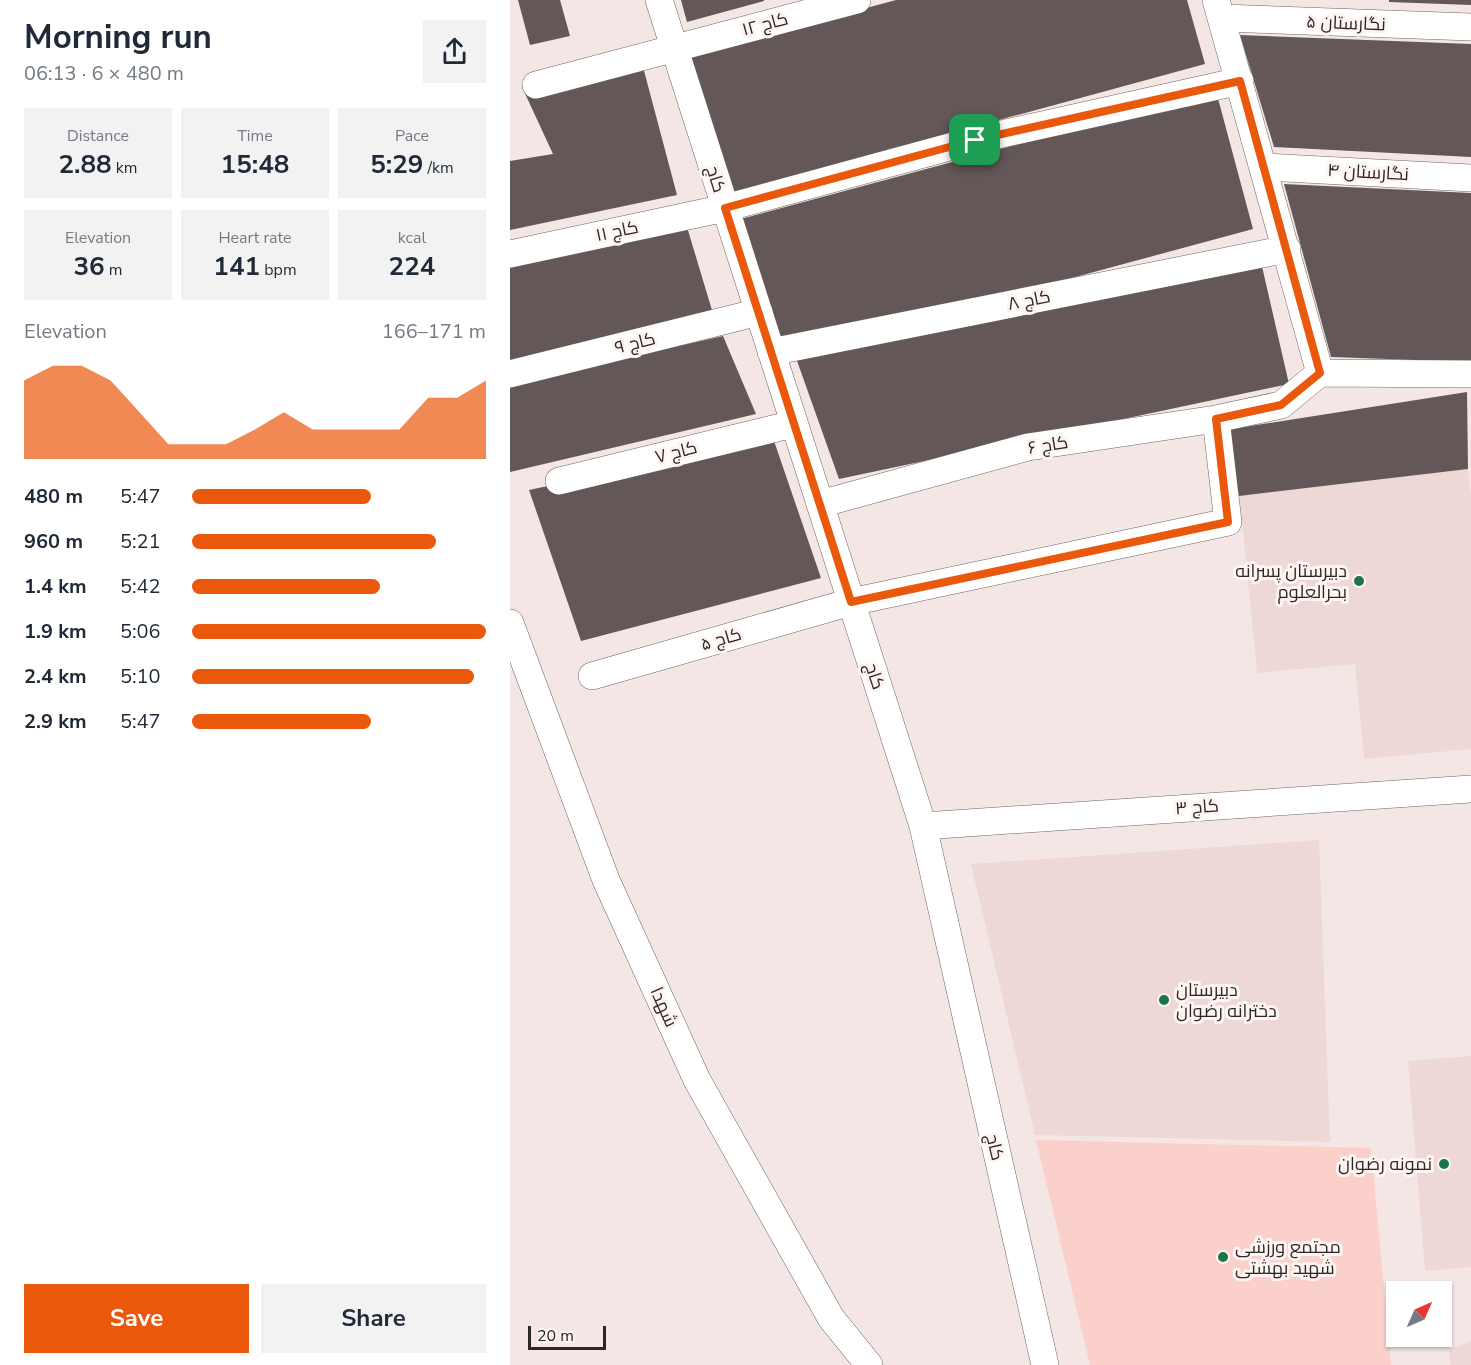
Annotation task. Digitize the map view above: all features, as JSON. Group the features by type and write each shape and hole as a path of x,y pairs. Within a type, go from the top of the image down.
{"street":[{"name":"کاج","path":"659,0 923,826 1045,1365"},
{"name":"کاج ۱۲","path":"536,85 856,0"},
{"name":"نگارستان ۵","path":"1219,9 1471,27"},
{"path":"1219,9 1265,167 1320,373 1471,374"},
{"name":"کاج ۱۱","path":"510,254 725,208 975,140 1240,81"},
{"name":"نگارستان ۴","path":"1265,167 1471,178"},
{"name":"کاج ۸","path":"771,352 1287,249"},
{"name":"کاج ۹","path":"510,374 759,312"},
{"name":"کاج ۶","path":"820,504 1028,447 1216,419 1281,405 1320,373"},
{"name":"کاج ۵","path":"592,676 851,602 1228,522 1216,419"},
{"name":"کاج ۷","path":"559,481 793,424"},
{"name":"شهدا","path":"510,623 606,880 697,1080 831,1318 868,1365"},
{"name":"کاج ۳","path":"923,826 1471,789"}],"shaded area":[{"name":"دبیرستان پسرانه بحرالعلوم","path":"1468,469 1471,497 1471,749 1364,759 1355,664 1257,673 1239,491"},
{"name":"دبیرستان دخترانه رضوان","path":"1319,840 1330,1142 1035,1135 971,864"},
{"name":"نمونه رضوان","path":"1471,1056 1471,1267 1425,1271 1408,1061"},
{"name":"مجتمع ورزشی شهید بهشتی","path":"1036,1140 1371,1148 1386,1311 1386,1347 1389,1347 1391,1365 1090,1365"},
{"path":"1471,1341 1471,1365 1451,1365 1449,1350"}],"building":[{"path":"518,0 560,0 570,36 530,45"},
{"path":"681,0 764,0 764,1 687,22"},
{"path":"896,0 1187,0 1205,64 727,194 689,56"},
{"path":"1389,0 1471,0 1471,5 1389,2"},
{"path":"1240,35 1471,44 1471,157 1274,147"},
{"path":"643,67 677,195 510,230 510,161 553,154 522,87"},
{"path":"1216,91 1253,229 776,358 737,220"},
{"path":"1284,184 1471,193 1471,362 1331,357"},
{"path":"684,217 714,317 510,360 510,250"},
{"path":"1261,262 1289,384 839,479 796,358"},
{"path":"723,336 756,414 510,472 510,384"},
{"path":"1467,392 1468,469 1239,496 1225,430"},
{"path":"773,438 821,578 581,641 529,490"}],"place":[{"name":"دبیرستان پسرانه بحرالعلوم","path":"1359,581"},
{"name":"دبیرستان دخترانه رضوان","path":"1164,1000"},
{"name":"نمونه رضوان","path":"1444,1164"},
{"name":"مجتمع ورزشی شهید بهشتی","path":"1223,1257"}],"route":[{"path":"1240,81 1320,373 1281,405 1216,419 1228,522 851,602 725,208 975,140 1240,81"}]}
